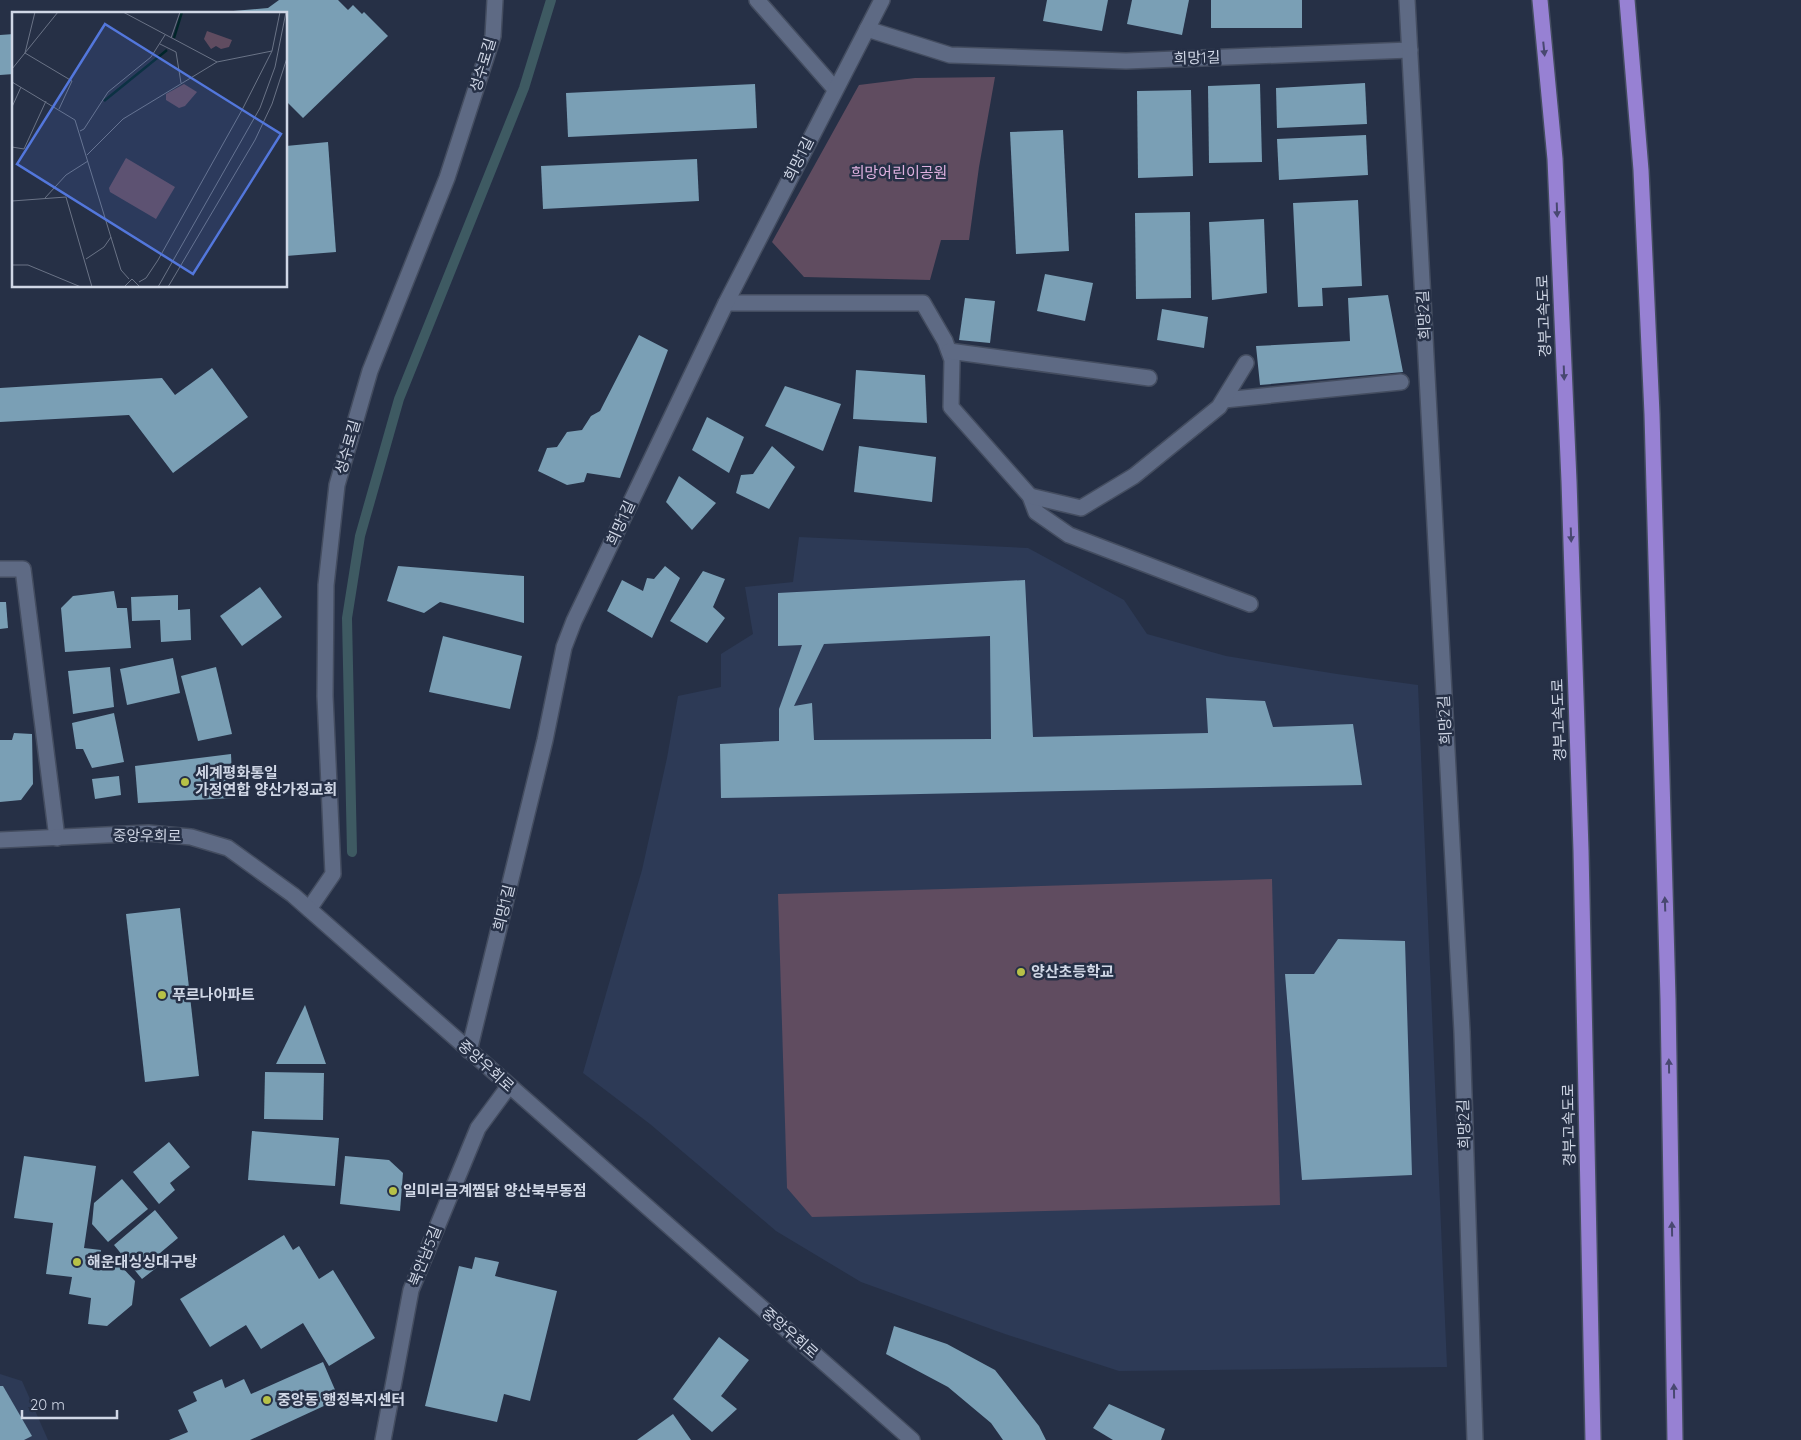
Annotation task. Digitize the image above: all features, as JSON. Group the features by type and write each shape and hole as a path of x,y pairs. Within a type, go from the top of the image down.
{"highway":[{"name":"경부고속도로","path":"1540,0 1555,159 1569,491 1581,860 1593,1440"},
{"path":"1627,0 1641,170 1652,414 1668,999 1675,1440"}],"street":[{"name":"성수로길","path":"309,909 333,874 324,696 326,585 337,485 370,371 447,178 493,36 495,0"},
{"path":"757,0 835,89"},
{"name":"희망1길","path":"469,1051 545,740 564,647 574,621 726,303 882,0"},
{"name":"희망2길","path":"1407,0 1462,1032 1474,1440"},
{"name":"희망1길","path":"867,29 950,54 1126,61 1410,50"},
{"path":"726,303 923,303 952,360 952,407 1030,496 1036,512 1069,535 1250,604"},
{"path":"948,351 1149,378"},
{"path":"1030,496 1081,508 1134,476 1219,407 1246,364"},
{"path":"1224,400 1401,382"},
{"path":"0,569 23,569 57,838"},
{"name":"중앙우회로","path":"0,840 148,833 191,837 228,848 262,871 309,909 912,1440"},
{"name":"북안남5길","path":"382,1440 411,1290 478,1128 509,1086"}],"shaded area":[{"name":"양산초등학교","path":"799,537 1028,548 1124,600 1147,634 1226,656 1418,685 1447,1367 1119,1371 1005,1334 861,1282 776,1231 650,1124 583,1073 642,870 667,758 678,696 721,687 721,654 753,634 745,587 793,582"},
{"path":"0,1374 22,1381 48,1440 0,1440"}],"green space":[{"name":"희망어린이공원","path":"995,77 979,167 969,240 941,240 930,280 804,277 772,242 859,85 915,78"},
{"path":"1272,879 1280,1205 812,1217 787,1188 778,894"}],"building":[{"path":"279,0 338,0 348,10 353,5 362,14 364,12 388,36 303,118 288,103 288,12 222,12 268,8"},
{"path":"1047,0 1108,0 1102,31 1043,21"},
{"path":"1132,0 1189,0 1182,35 1127,24"},
{"path":"1211,0 1302,0 1302,28 1211,28"},
{"path":"12,34 12,74 0,75 0,35"},
{"path":"1365,83 1367,124 1277,128 1276,88"},
{"path":"755,84 757,128 568,137 566,93"},
{"path":"1260,84 1262,162 1209,163 1208,86"},
{"path":"1191,90 1193,176 1138,178 1137,91"},
{"path":"1063,130 1069,251 1016,254 1010,132"},
{"path":"1366,135 1368,175 1279,180 1277,139"},
{"path":"328,142 336,252 288,256 288,146"},
{"path":"697,159 699,201 543,209 541,166"},
{"path":"1358,200 1362,286 1322,288 1323,306 1298,307 1293,203"},
{"path":"1190,212 1191,298 1136,299 1135,213"},
{"path":"1264,219 1267,293 1212,300 1209,222"},
{"path":"1045,274 1093,283 1085,321 1037,311"},
{"path":"1388,295 1403,372 1260,385 1256,346 1350,341 1348,298"},
{"path":"965,298 995,301 990,343 959,340"},
{"path":"1162,309 1208,317 1204,348 1157,340"},
{"path":"639,335 668,350 620,478 587,473 584,482 567,485 538,471 547,448 557,447 567,432 582,430 591,416 600,411"},
{"path":"212,368 248,417 173,473 129,415 0,422 0,388 162,378 175,395"},
{"path":"856,370 925,375 927,423 853,419"},
{"path":"785,386 841,404 823,451 765,426"},
{"path":"707,417 744,437 729,473 692,450"},
{"path":"772,446 795,467 769,509 736,493 741,475 753,474"},
{"path":"859,446 936,457 932,502 854,492"},
{"path":"679,476 716,503 692,530 666,502"},
{"path":"398,566 524,576 524,623 440,602 424,613 387,601"},
{"path":"665,566 680,578 652,638 607,611 622,580 643,591 647,578 654,579"},
{"path":"703,571 725,579 713,607 725,618 707,643 670,621"},
{"path":"1025,580 1033,737 1208,733 1206,698 1265,701 1273,727 1353,724 1362,785 721,798 720,744 779,741 779,709 802,645 778,646 778,593","holes":["990,636 991,739 814,740 812,703 794,706 824,644"]},
{"path":"260,587 282,617 242,646 220,616"},
{"path":"114,591 117,608 127,608 131,648 65,652 61,608 73,596"},
{"path":"178,595 178,610 190,609 191,640 161,642 160,620 132,621 131,597"},
{"path":"0,602 6,602 8,628 0,629"},
{"path":"443,636 522,656 510,709 429,692"},
{"path":"173,658 180,693 127,705 120,669"},
{"path":"110,667 114,707 73,714 68,671"},
{"path":"216,667 232,734 198,741 181,676"},
{"path":"114,713 124,762 92,768 83,749 76,749 72,723"},
{"path":"14,733 32,734 33,784 21,800 0,802 0,740 12,740"},
{"name":"세계평화통일 가정연합 양산가정교회","path":"231,754 233,798 138,803 135,766"},
{"path":"119,776 121,795 95,799 92,779"},
{"name":"푸르나아파트","path":"180,908 199,1076 145,1082 126,914"},
{"path":"1338,939 1405,941 1412,1175 1302,1180 1285,974 1314,974"},
{"path":"305,1005 326,1064 276,1064"},
{"path":"265,1072 324,1073 323,1120 264,1119"},
{"path":"252,1131 339,1138 335,1186 248,1180"},
{"path":"169,1142 190,1167 170,1183 175,1190 159,1204 133,1172"},
{"path":"24,1156 96,1166 84,1248 101,1250 99,1261 119,1264 135,1281 132,1305 107,1326 88,1324 91,1298 69,1294 72,1277 46,1274 53,1223 14,1218"},
{"path":"345,1156 389,1160 403,1173 400,1211 340,1204"},
{"path":"122,1179 148,1209 108,1242 92,1224 94,1203"},
{"path":"155,1210 178,1238 154,1258 160,1265 142,1279 114,1245"},
{"path":"284,1235 293,1250 299,1246 319,1279 333,1270 375,1338 329,1366 303,1323 261,1349 246,1325 210,1347 180,1299"},
{"path":"475,1257 499,1262 495,1276 557,1291 530,1401 504,1394 497,1422 425,1406 459,1266 472,1269"},
{"path":"894,1326 947,1344 995,1370 1039,1426 1046,1440 1003,1440 991,1423 948,1387 886,1354"},
{"path":"719,1337 749,1360 721,1396 737,1409 712,1432 673,1399"},
{"name":"중앙동 행정복지센터","path":"323,1362 339,1399 250,1440 169,1440 188,1432 178,1410 197,1401 193,1392 222,1379 225,1388 244,1379 251,1394"},
{"path":"0,1386 3,1386 32,1436 24,1440 0,1440"},
{"path":"1109,1404 1165,1429 1161,1440 1113,1440 1093,1428"},
{"path":"673,1414 691,1440 637,1440"}],"waterway":[{"path":"352,852 347,618 360,536 399,399 524,88 551,0"}],"place":[{"name":"세계평화통일 가정연합 양산가정교회","path":"185,782"},
{"name":"양산초등학교","path":"1021,972"},
{"name":"푸르나아파트","path":"162,995"},
{"name":"일미리금계찜닭 양산북부동점","path":"393,1191"},
{"name":"해운대싱싱대구탕","path":"77,1262"},
{"name":"중앙동 행정복지센터","path":"267,1400"}]}
